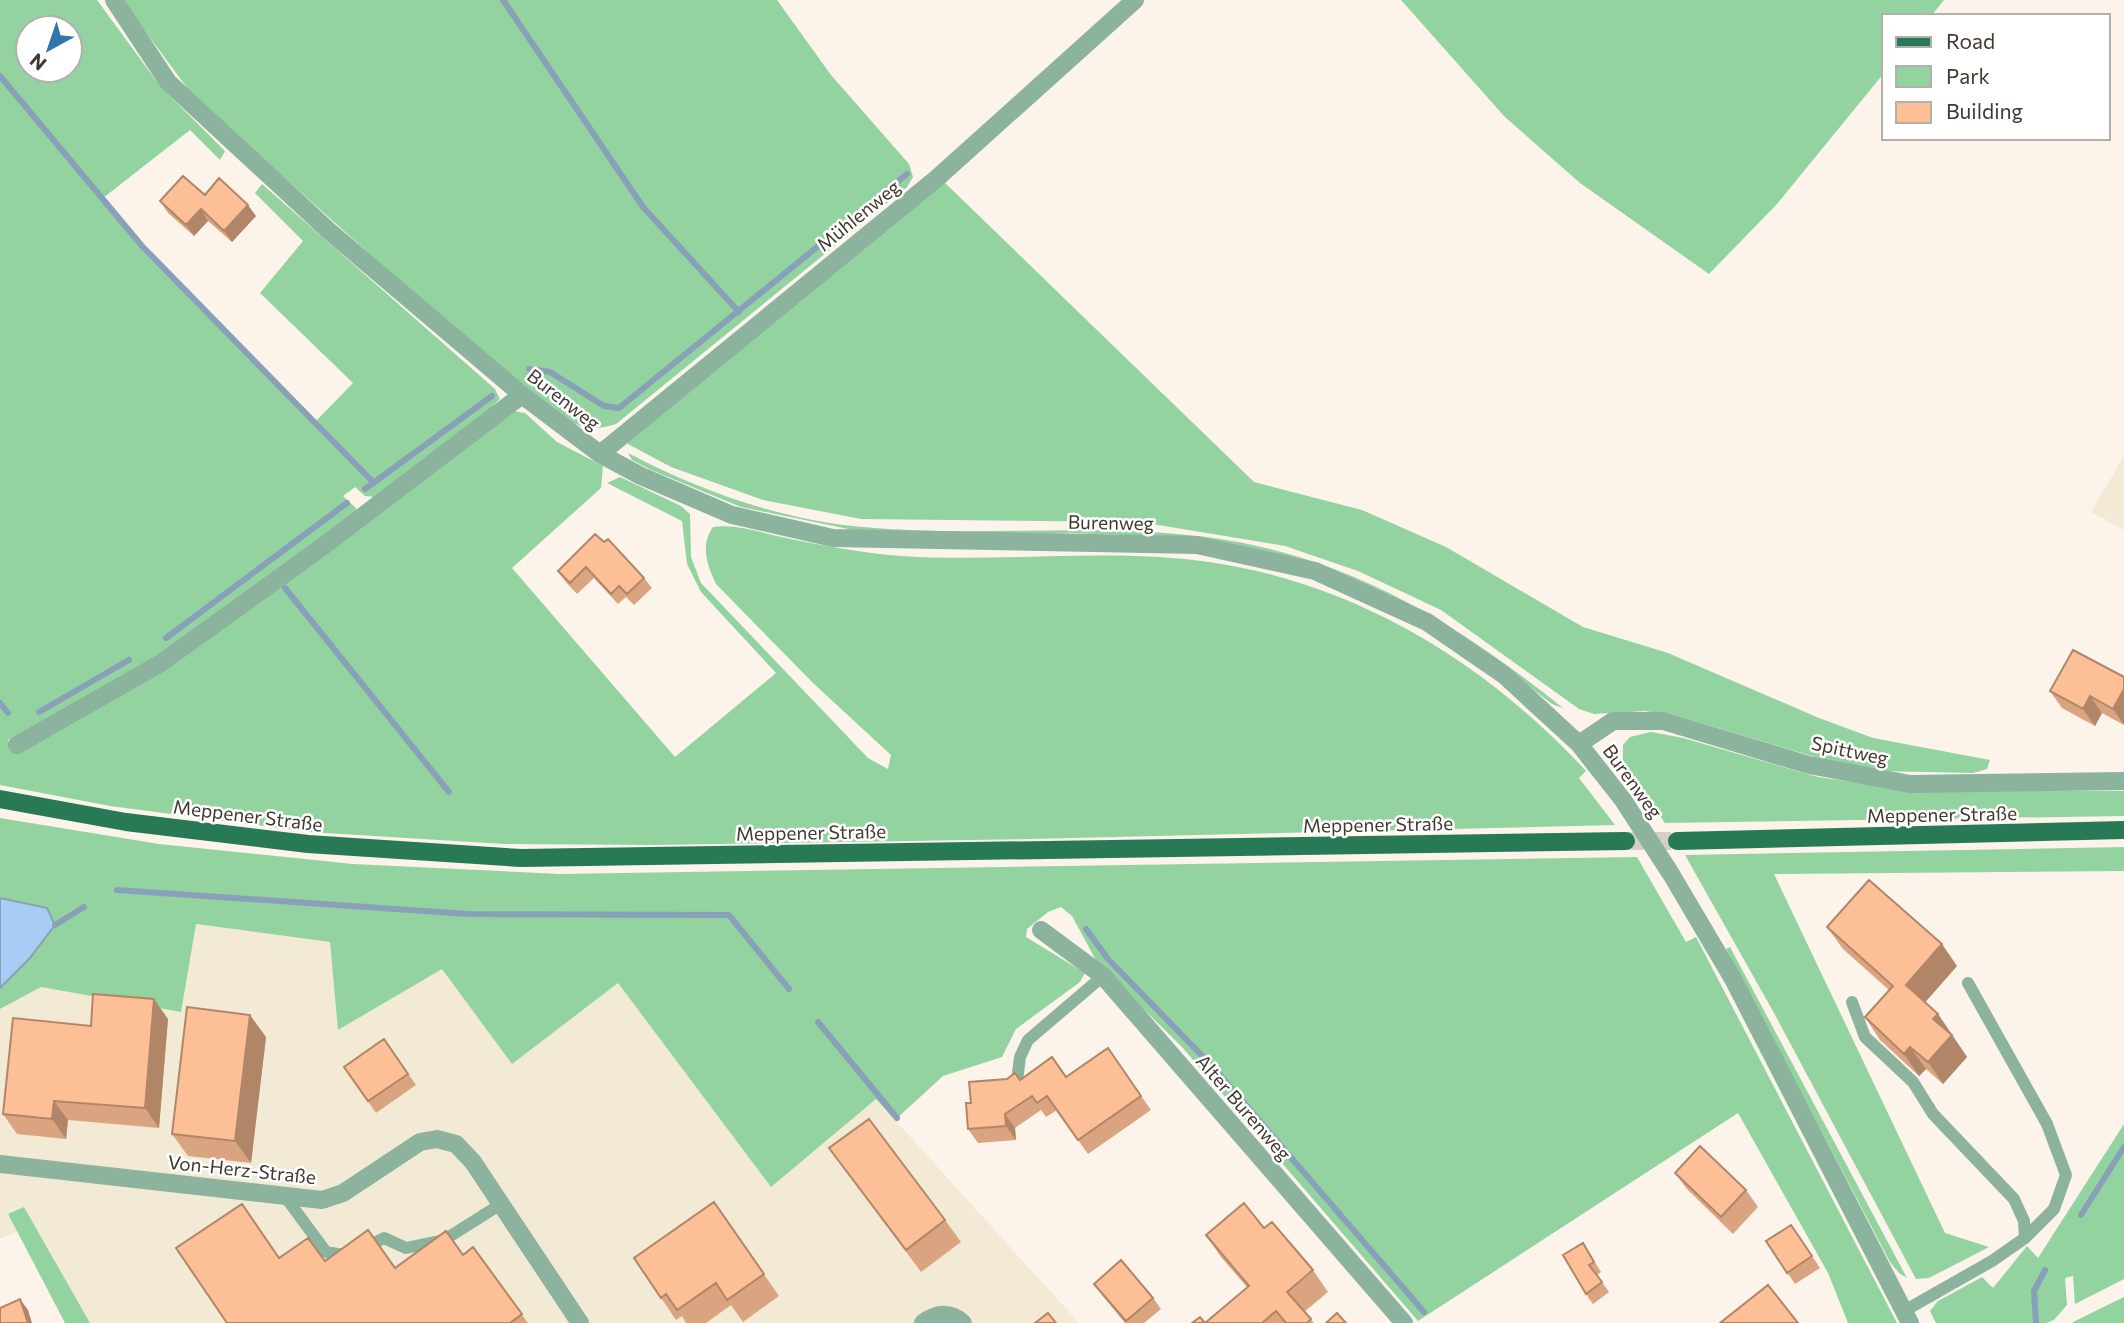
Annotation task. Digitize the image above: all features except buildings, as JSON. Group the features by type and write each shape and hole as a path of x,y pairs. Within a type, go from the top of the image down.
{"main road":[{"name":"Meppener Straße","path":"0,799 126,822 307,844 521,858 1626,841"},
{"name":"Meppener Straße","path":"1677,841 2124,830"}],"street":[{"name":"Burenweg","path":"114,0 168,82 329,231 522,395 600,454 641,476 732,514 833,538 1197,545 1315,571 1427,622 1504,675 1579,744 1623,800 1671,874 1733,979 1907,1317"},
{"name":"Mühlenweg","path":"600,454 936,179 1135,0"},
{"path":"17,745 161,663 322,547 522,395"},
{"name":"Spittweg","path":"1579,744 1614,721 1663,721 1809,765 1910,784 2124,781"},
{"name":"Alter Burenweg","path":"1041,930 1102,976 1404,1323"},
{"name":"Von-Herz-Straße","path":"0,1164 322,1200 342,1193 420,1142 438,1139 456,1144 473,1162 580,1323"},
{"path":"923,1323 941,1314 950,1315 963,1323"}],"lane":[{"path":"1017,1081 1020,1057 1028,1040 1102,976"},
{"path":"1907,1317 2025,1238 2054,1209 2066,1175 2047,1124 1968,983"},
{"path":"1852,1002 1865,1037 1913,1082 1933,1114 2014,1199 2024,1222 2025,1238"},
{"path":"284,1195 326,1252 349,1256 384,1238 406,1248 444,1240 501,1204"}],"shaded area":[{"path":"2124,456 2124,530 2091,512"},
{"path":"195,924 330,942 338,1029 442,969 618,982 771,1186 876,1099 1079,1323 90,1323 24,1207 8,1214 17,1231 0,1239 0,1009 41,987 181,1011"}],"green space":[{"path":"0,0 97,0 160,86 225,151 220,160 190,130 103,198 142,246 315,422 353,383 260,293 303,241 255,193 262,184 495,389 500,399 475,423 375,497 365,496 355,487 343,496 357,509 307,550 159,657 38,727 8,740 12,749 81,716 219,630 501,416 513,411 525,413 557,442 603,466 601,488 512,568 675,757 776,673 701,592 687,564 682,521 607,483 620,477 681,506 690,514 691,557 701,583 868,758 888,769 891,755 813,683 716,584 706,548 713,527 739,528 886,555 935,558 1172,558 1232,566 1290,580 1346,600 1399,625 1450,655 1499,690 1544,729 1586,771 1579,778 1615,825 1029,839 655,845 504,844 310,832 110,806 0,785"},
{"path":"122,0 777,0 831,75 909,164 913,177 907,187 616,424 585,427 566,419 456,331 222,122 188,89"},
{"path":"1401,0 1944,0 1933,14 1882,14 1882,75 1777,204 1709,274 1580,183 1504,116"},
{"path":"944,182 1254,482 1362,510 1446,547 1583,627 1668,653 1819,718 1873,738 1990,760 1987,769 1973,773 1878,771 1839,764 1674,715 1644,711 1594,714 1579,709 1441,610 1358,571 1285,546 1140,522 861,519 763,500 671,467 628,444 626,437"},
{"path":"628,453 684,480 742,502 833,523 906,530 1163,533 1257,546 1306,559 1352,576 1439,620 1522,676 1563,708 1552,704 1496,661 1417,610 1177,537 1071,533 924,535 858,531 741,507 651,470 632,460"},
{"path":"1651,732 1683,738 1818,777 1908,790 2124,791 2124,816 1665,823 1623,765 1623,745 1630,737"},
{"path":"0,818 159,844 353,864 560,874 1637,857 1686,942 1696,937 1897,1323 1848,1323 1828,1273 1738,1113 1418,1321 1182,1047 1098,964 1072,916 1061,907 1048,912 1027,929 1026,937 1085,973 1080,982 1016,1029 1002,1057 943,1076 895,1120 876,1099 771,1187 618,983 512,1064 442,969 338,1030 330,942 196,924 181,1012 41,987 0,1009"},
{"path":"2124,847 2124,871 1774,874 1945,1233 1989,1247 1929,1278 1916,1279 1774,1013 1685,855"},
{"path":"1730,947 1907,1278 1890,1262 1726,949"},
{"path":"2124,1124 2124,1279 2075,1304 2073,1276 2065,1278 2067,1305 2054,1320 2046,1323 1936,1323 1930,1311 1938,1301 1982,1277 1993,1288 2027,1246 2038,1258"},
{"path":"24,1207 90,1323 65,1323 8,1214"},
{"path":"2124,1297 2124,1323 2073,1323 2073,1322"}],"water":[{"path":"0,898 47,908 55,925 29,959 0,988"}],"waterway":[{"path":"503,0 643,207 739,312"},
{"path":"0,76 142,246 374,483"},
{"path":"529,369 550,372 604,406 619,408 907,174"},
{"path":"365,489 492,396"},
{"path":"166,638 347,503"},
{"path":"285,588 449,792"},
{"path":"39,712 129,660"},
{"path":"0,703 8,713"},
{"path":"117,890 468,914 729,915 789,989"},
{"path":"55,925 84,907"},
{"path":"1086,929 1108,959 1214,1068 1424,1312"},
{"path":"818,1022 897,1118"},
{"path":"2081,1215 2124,1147"},
{"path":"2036,1323 2034,1291 2045,1270"}],"tunnel":[{"path":"1626,841 1677,841"}]}
